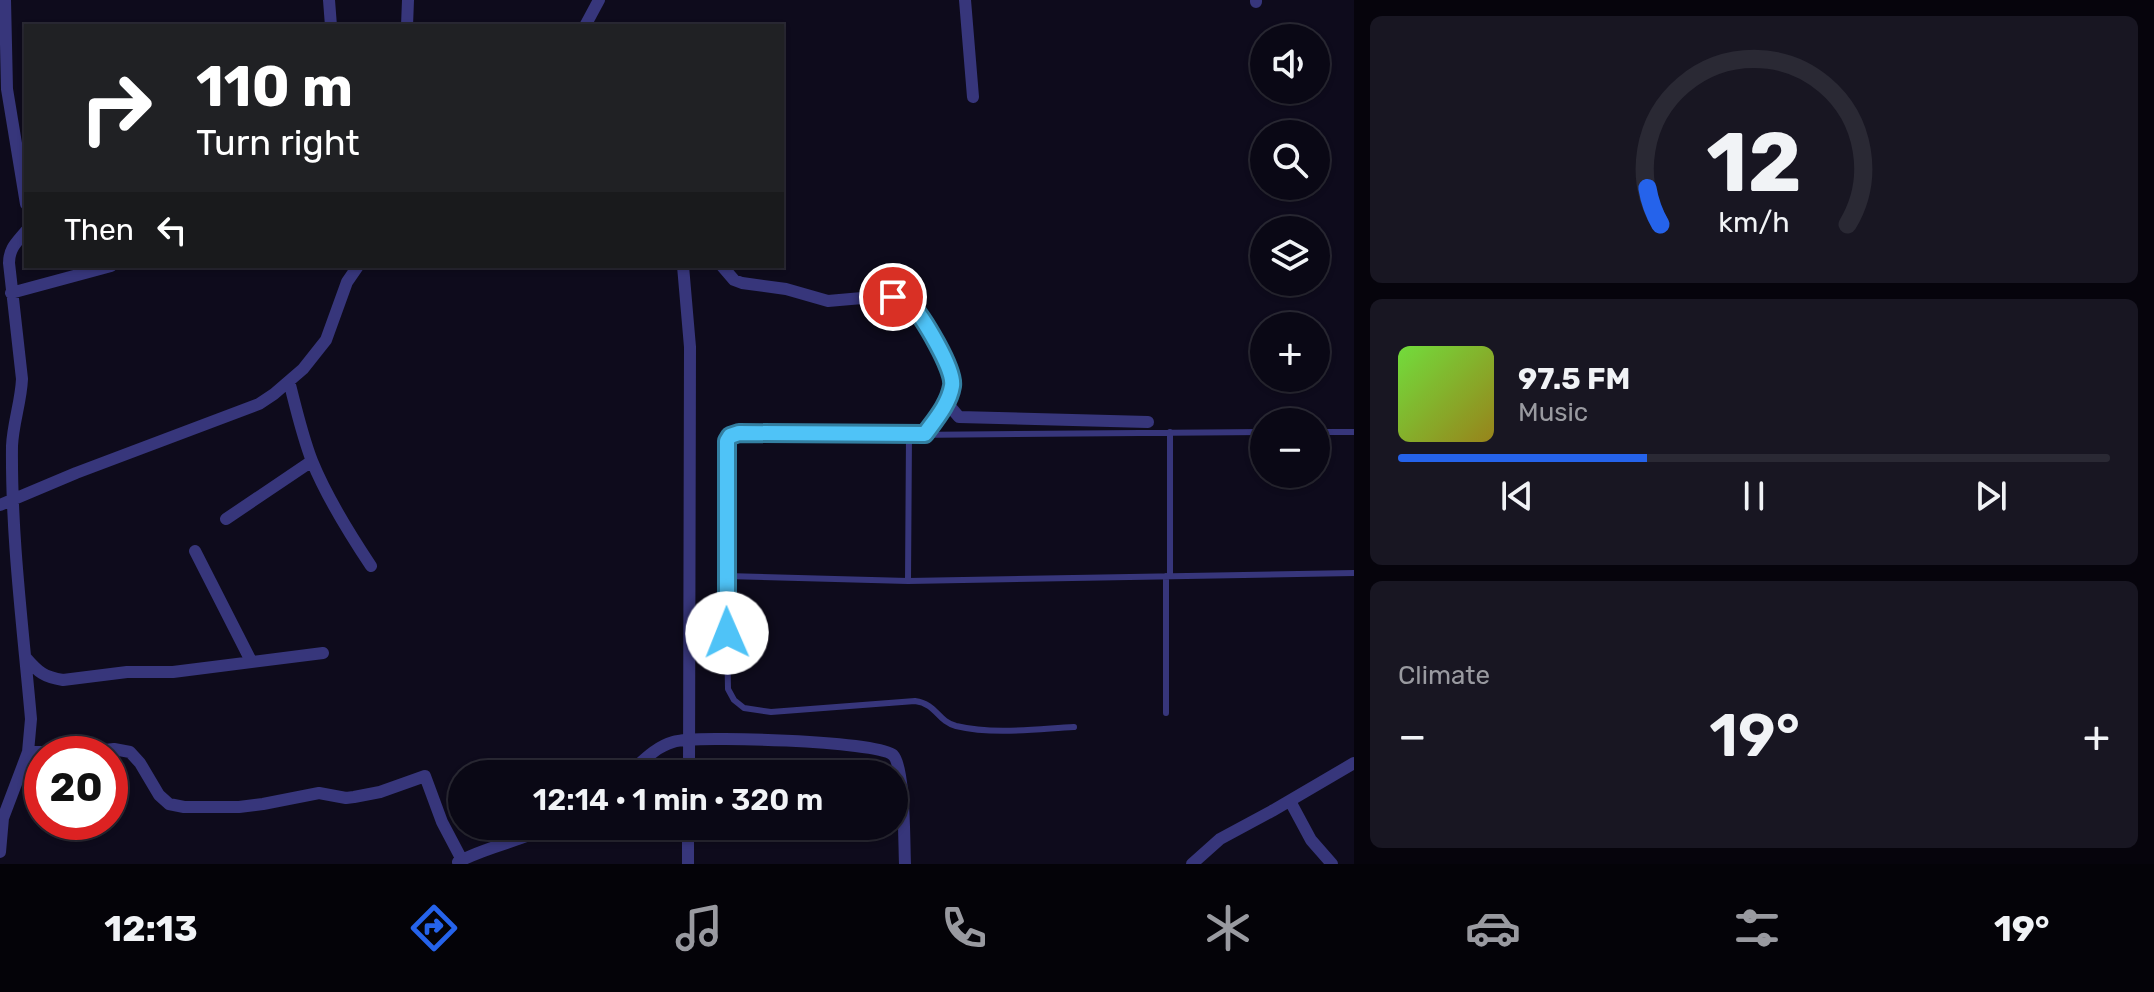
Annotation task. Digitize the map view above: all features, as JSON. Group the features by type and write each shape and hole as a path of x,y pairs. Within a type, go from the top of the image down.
{"street":[{"path":"5,0 7,89 24,192"},
{"path":"329,0 331,24"},
{"path":"407,24 408,0"},
{"path":"586,24 599,0"},
{"path":"965,0 973,97"},
{"path":"24,233 9,253 22,392 13,429 6,502 26,658 29,736"},
{"path":"11,293 104,268"},
{"path":"6,502 259,404 303,369 326,340 347,282 357,268"},
{"path":"683,268 690,347 689,760"},
{"path":"724,268 734,280 742,283 786,289 828,301 885,296 910,305 951,373 953,383 947,403 959,417 1148,422"},
{"path":"289,381 312,461 347,530 371,566"},
{"path":"226,519 312,461"},
{"path":"195,551 251,661"},
{"path":"26,658 39,672 63,680 127,672 173,672 323,653"},
{"path":"645,760 660,747 689,739 858,746 889,752 898,762 901,781 905,864"},
{"path":"128,752 140,763 159,795 169,804 184,807 239,807 319,793 354,797 380,792 425,776 459,862 517,840"},
{"path":"0,852 3,818 24,763"},
{"path":"1192,864 1220,839 1354,763"},
{"path":"1290,801 1311,840 1332,864"},
{"path":"688,840 688,864"}],"lane":[{"path":"925,434 947,403"},
{"path":"1166,713 1170,432"},
{"path":"1074,727 972,729 952,725 925,702 915,701 771,712 744,708 734,700 728,689 727,441 730,436 739,433 1250,432"},
{"path":"1330,432 1354,432"},
{"path":"908,581 909,435"},
{"path":"726,576 908,581 1354,573"}],"route":[{"path":"727,633 727,441 730,436 739,433 925,434 947,403 953,383 944,359 910,305 893,297"}]}
